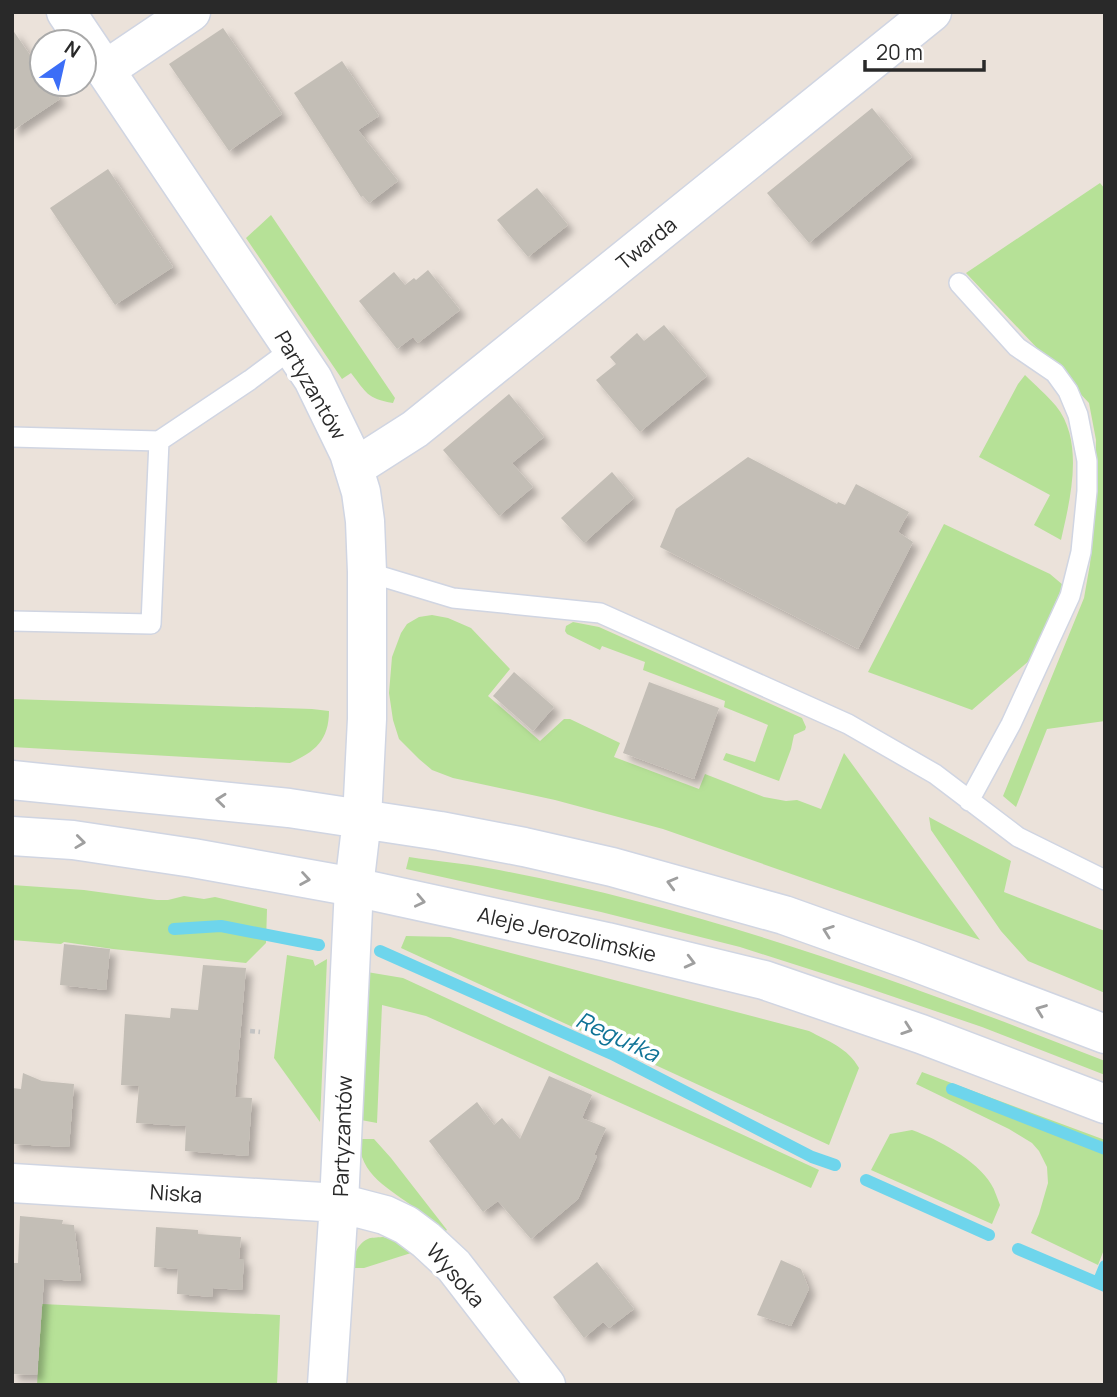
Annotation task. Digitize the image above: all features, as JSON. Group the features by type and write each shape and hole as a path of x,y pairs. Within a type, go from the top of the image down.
{"street":[{"name":"Partyzantów","path":"66,12 313,379 343,438 361,492 367,572 367,719 362,819 354,887 339,1203 327,1385"},
{"path":"105,70 191,12"},
{"name":"Twarda","path":"354,468 415,429 932,12"},
{"path":"12,780 247,803 362,819 524,847 612,867 784,915 898,955 1105,1034"},
{"name":"Aleje Jerozolimskie","path":"12,836 73,840 354,887 607,942 764,980 921,1034 1105,1104"},
{"name":"Niska","path":"12,1183 339,1203"},
{"name":"Wysoka","path":"339,1203 385,1215 406,1225 426,1240 454,1266 546,1385"}],"lane":[{"path":"959,283 1017,347 1055,373 1068,391 1078,415 1087,461 1081,552 1070,596 1011,724 969,800"},
{"path":"12,437 159,441 293,348"},
{"path":"12,621 151,624 159,441"},
{"path":"367,572 453,598 600,613 848,724 935,774 1018,837 1105,880"}],"path":[{"path":"250,1031 260,1032"}],"green space":[{"path":"1100,183 1105,189 1105,721 1047,729 1016,807 1003,796 1084,598 1094,519 1096,440 1089,403 966,273"},
{"path":"271,215 395,398 393,403 372,397 351,373 342,379 246,238"},
{"path":"1025,375 1056,406 1065,420 1070,437 1073,472 1061,540 1034,525 1050,495 979,457"},
{"path":"944,524 1050,574 1063,585 1030,660 972,710 868,672"},
{"path":"432,615 448,618 471,628 510,669 488,696 540,741 564,719 570,719 620,743 614,757 699,789 705,774 764,797 797,800 821,809 844,753 980,940 663,829 555,800 453,778 432,770 399,739 389,693 392,657 401,633 407,624 419,617"},
{"path":"573,622 599,627 802,718 805,730 794,735 779,781 723,760 726,753 755,762 768,725 724,707 725,701 643,670 645,662 602,646 600,650 567,634 566,626"},
{"path":"12,699 329,711 326,730 319,744 290,763 12,747"},
{"path":"929,817 1011,861 1004,892 1105,931 1105,993 1028,961 1001,931 931,830"},
{"path":"409,857 478,866 567,884 723,925 954,1003 1105,1061 1105,1075 982,1027 740,947 601,912 406,869"},
{"path":"12,885 84,890 157,900 184,896 204,899 215,897 267,909 266,943 246,963 64,942 61,944 12,940"},
{"path":"406,936 450,937 809,1031 843,1050 859,1068 829,1145 401,948"},
{"path":"287,955 313,960 315,966 327,959 320,1122 274,1058"},
{"path":"367,972 403,978 819,1170 811,1188 426,1016 382,1005 377,1123 361,1120"},
{"path":"922,1072 1105,1140 1105,1247 1098,1265 1031,1233 1048,1183 1047,1167 1032,1143 916,1084"},
{"path":"912,1130 956,1151 985,1175 1000,1205 992,1224 871,1170 890,1134"},
{"path":"359,1139 374,1139 447,1230 444,1232 370,1172 360,1152"},
{"path":"370,1238 395,1240 411,1253 364,1268 352,1268 353,1259 362,1243"},
{"path":"42,1304 280,1315 277,1385 37,1385"}],"building":[{"path":"223,28 282,114 229,151 169,64"},
{"path":"12,29 28,52 28,98 60,99 12,131"},
{"path":"342,61 379,116 358,130 398,181 369,203 361,197 294,93"},
{"path":"872,108 912,157 809,243 767,193"},
{"path":"108,169 173,267 115,305 50,208"},
{"path":"537,188 568,225 528,257 497,220"},
{"path":"428,270 460,310 418,343 413,337 397,349 359,301 394,272 405,285"},
{"path":"664,325 707,376 640,432 596,380 616,364 610,357 637,333 644,341"},
{"path":"509,394 544,437 512,463 533,487 499,516 443,450"},
{"path":"748,457 837,504 838,502 845,505 856,484 909,512 898,532 913,542 858,649 660,547 676,509"},
{"path":"612,472 634,498 584,543 561,518"},
{"path":"514,672 554,707 533,731 493,696"},
{"path":"649,682 719,708 694,779 623,753"},
{"path":"64,944 110,949 106,990 60,985"},
{"path":"203,965 246,968 235,1097 252,1098 248,1156 185,1151 186,1126 136,1123 139,1086 121,1085 125,1014 170,1018 171,1008 198,1010"},
{"path":"23,1073 42,1081 74,1084 69,1147 12,1144 12,1088 21,1089"},
{"path":"549,1076 592,1095 582,1118 606,1128 578,1199 531,1239 498,1201 483,1212 429,1141 477,1102 494,1125 502,1118 520,1139"},
{"path":"20,1216 63,1220 62,1224 74,1225 81,1281 44,1279 37,1375 12,1374 12,1263 18,1263"},
{"path":"156,1227 241,1237 239,1259 244,1259 242,1290 213,1288 212,1297 177,1294 178,1269 154,1267"},
{"path":"781,1260 801,1269 809,1289 791,1326 757,1315"},
{"path":"597,1262 634,1309 609,1328 603,1322 584,1338 553,1297"}],"waterway":[{"name":"Regułka","path":"174,929 221,926 319,945"},
{"name":"Regułka","path":"380,951 612,1054 812,1157 835,1165"},
{"path":"952,1089 1105,1149"},
{"name":"Regułka","path":"866,1180 989,1235"},
{"name":"Regułka","path":"1018,1249 1105,1286"},
{"path":"1098,1283 1105,1266"}]}
